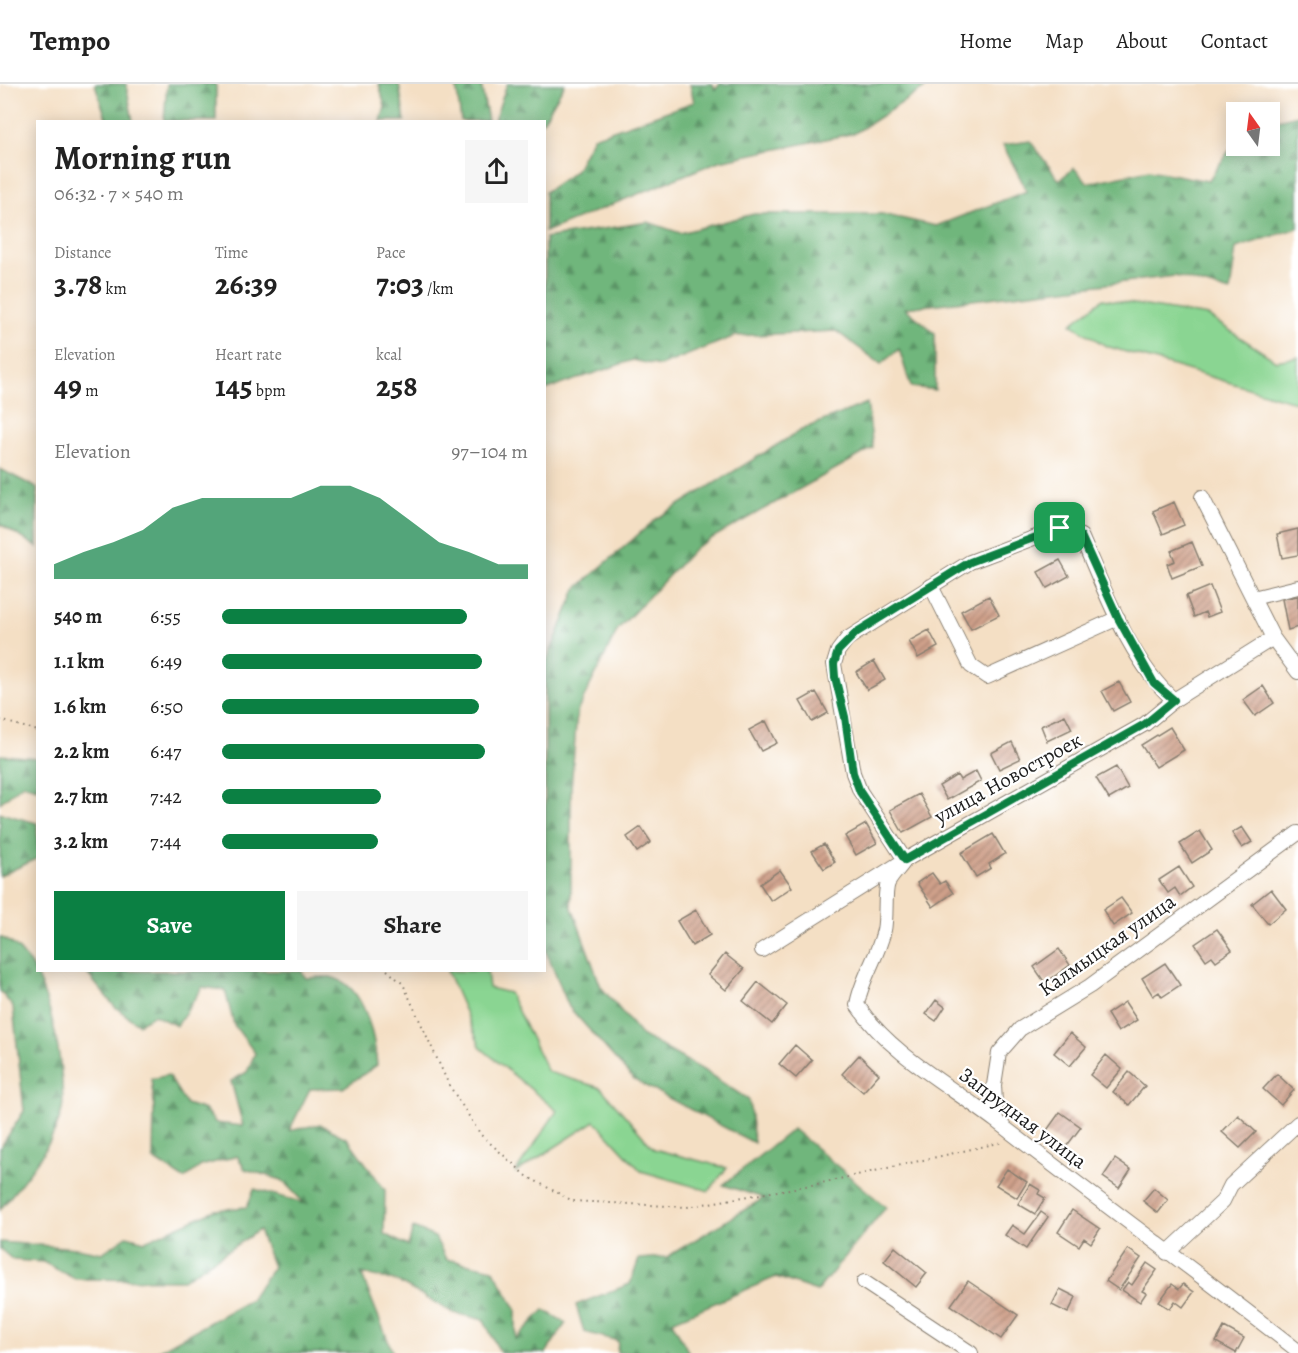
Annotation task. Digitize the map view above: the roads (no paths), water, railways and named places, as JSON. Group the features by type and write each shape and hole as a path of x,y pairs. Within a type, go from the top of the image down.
{"street":[{"path":"1202,497 1273,638 1298,672"},
{"path":"905,860 860,792 853,773 834,664 838,651 857,632 970,562 1060,528 1081,536 1118,618 1154,683 1174,700"},
{"path":"931,586 971,666 987,677 1118,618"},
{"path":"1253,598 1298,587"},
{"name":"улица Новостроек","path":"762,950 905,860 1145,724 1174,700 1273,638"},
{"name":"Калмыцкая улица","path":"996,1121 994,1085 999,1053 1020,1029 1090,986 1298,833"},
{"name":"Запрудная улица","path":"905,860 887,885 888,915 884,933 874,961 860,988 856,1005 868,1021 934,1077 996,1121 1298,1352"},
{"path":"1167,1253 1223,1201 1231,1185 1298,1123"},
{"path":"864,1282 971,1353"}]}
